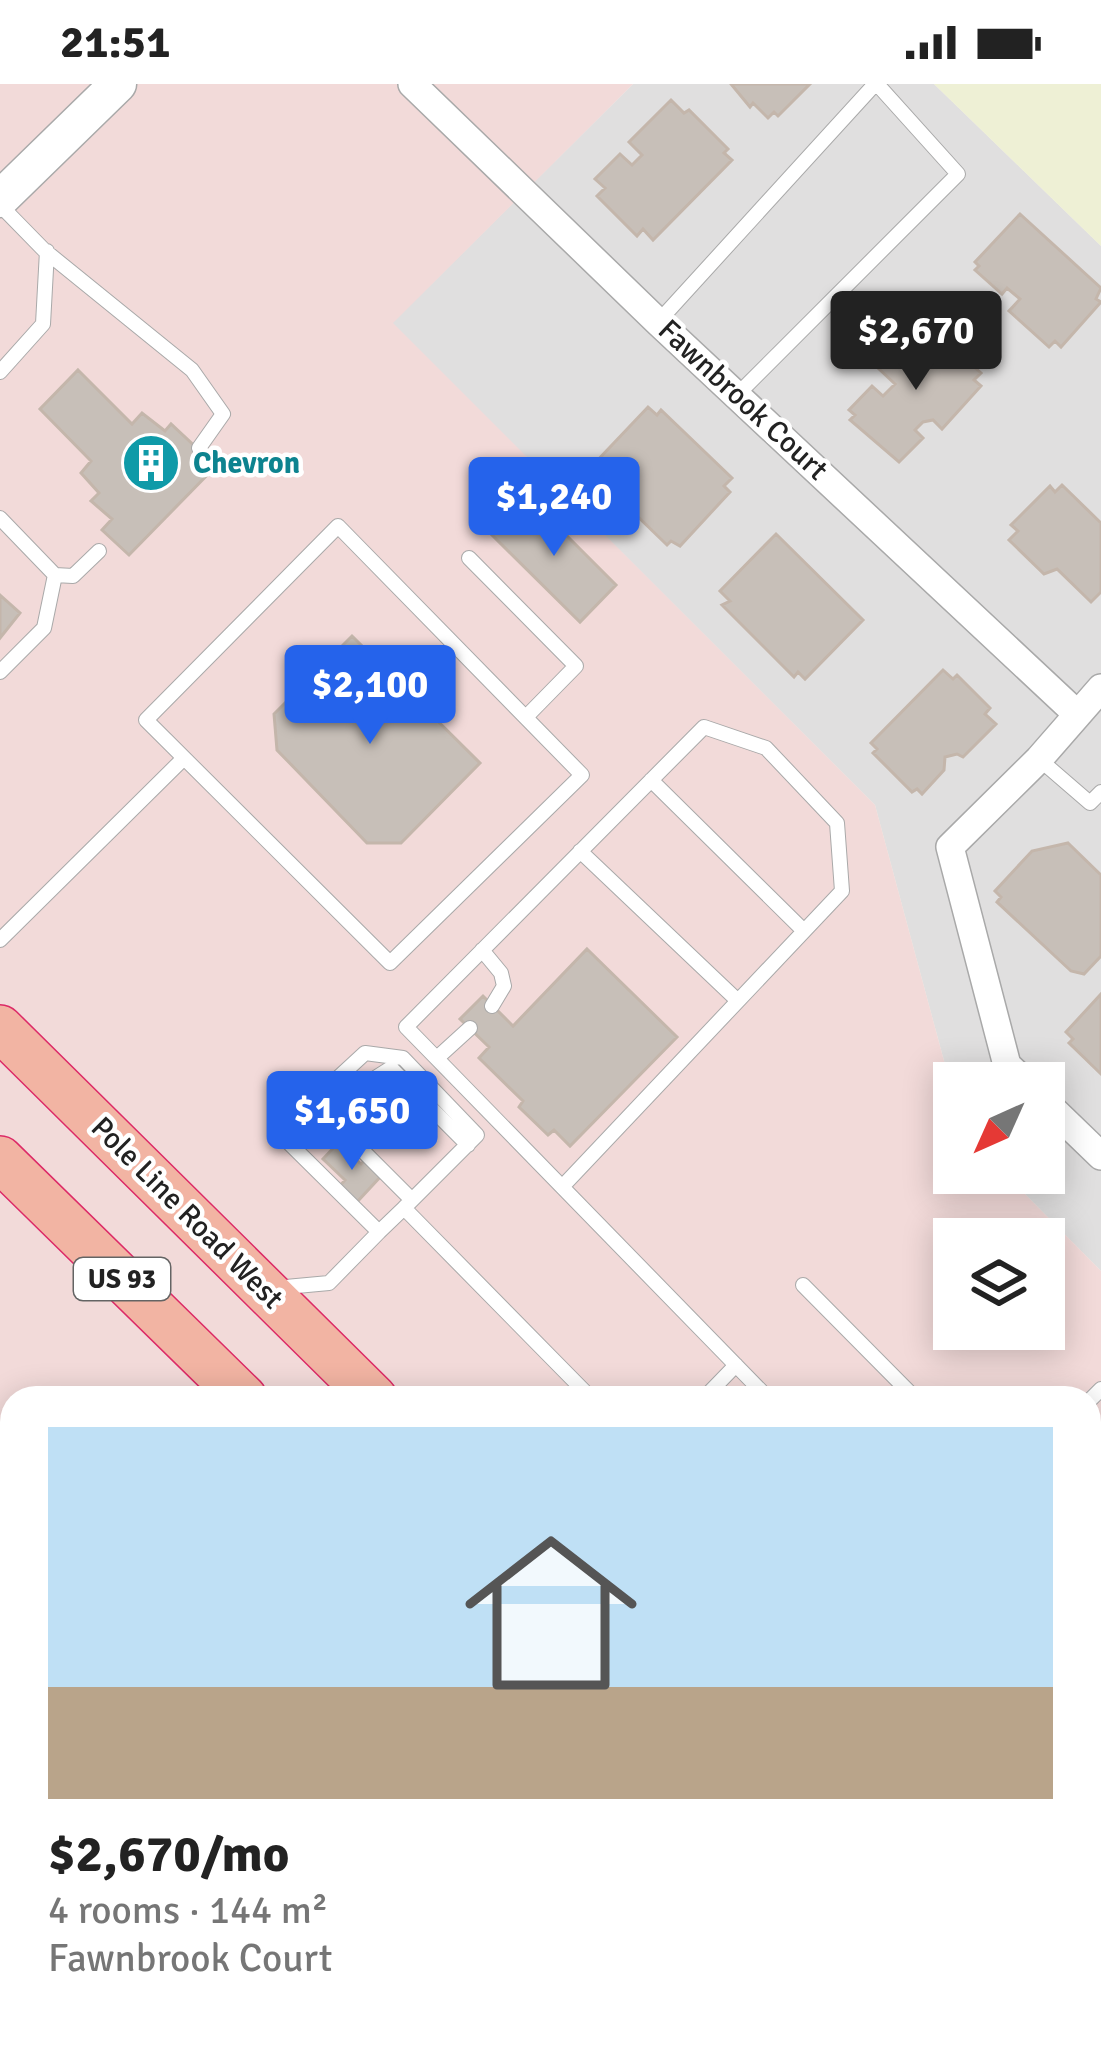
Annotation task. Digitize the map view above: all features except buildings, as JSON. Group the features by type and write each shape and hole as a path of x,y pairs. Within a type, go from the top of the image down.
{"highway":[{"name":"Pole Line Road West","path":"0,1028 362,1386"},
{"name":"US 93","path":"4,1172 231,1386"}],"street":[{"name":"Fawnbrook Court","path":"412,84 658,322 1076,713"},
{"path":"0,202 107,88"},
{"path":"1006,1062 950,847 1039,759 1101,688"},
{"path":"1065,1121 1101,1156"}],"lane":[{"path":"658,322 876,84 958,174 738,394"},
{"path":"0,202 47,251 192,370 223,414 199,448"},
{"path":"0,372 43,324 47,251"},
{"path":"0,518 55,575 73,576 99,551"},
{"path":"338,526 582,775 390,963 184,758 146,720 338,526"},
{"path":"469,559 576,666 526,718"},
{"path":"0,672 44,628 55,575"},
{"path":"562,1187 842,891 837,823 766,748 704,727 406,1027 495,1117 562,1187 756,1386"},
{"path":"0,940 184,758"},
{"path":"1039,759 1090,802 1101,792"},
{"path":"651,779 804,931"},
{"path":"580,851 738,1001"},
{"path":"482,950 501,973 504,986 492,1006"},
{"path":"437,1058 470,1028"},
{"path":"380,1232 285,1139 300,1113 364,1053 403,1058 472,1140"},
{"path":"472,1140 391,1068 345,1106 344,1132 580,1386"},
{"path":"264,1289 329,1283 495,1117"},
{"path":"802,1285 903,1386"},
{"path":"716,1386 736,1365"}],"shaded area":[{"path":"0,84 633,84 393,323 875,805 944,1062 933,1062 933,1194 1025,1194 1049,1218 933,1218 933,1350 1065,1350 1065,1235 1101,1271 1101,1386 0,1386"},
{"path":"633,84 934,84 1101,246 1101,1271 1065,1235 1065,1218 1049,1218 1025,1194 1065,1194 1065,1062 944,1062 875,805 392,323"}],"green space":[{"path":"934,84 1101,84 1101,246"}],"place":[{"name":"Chevron","path":"151,463"}]}
